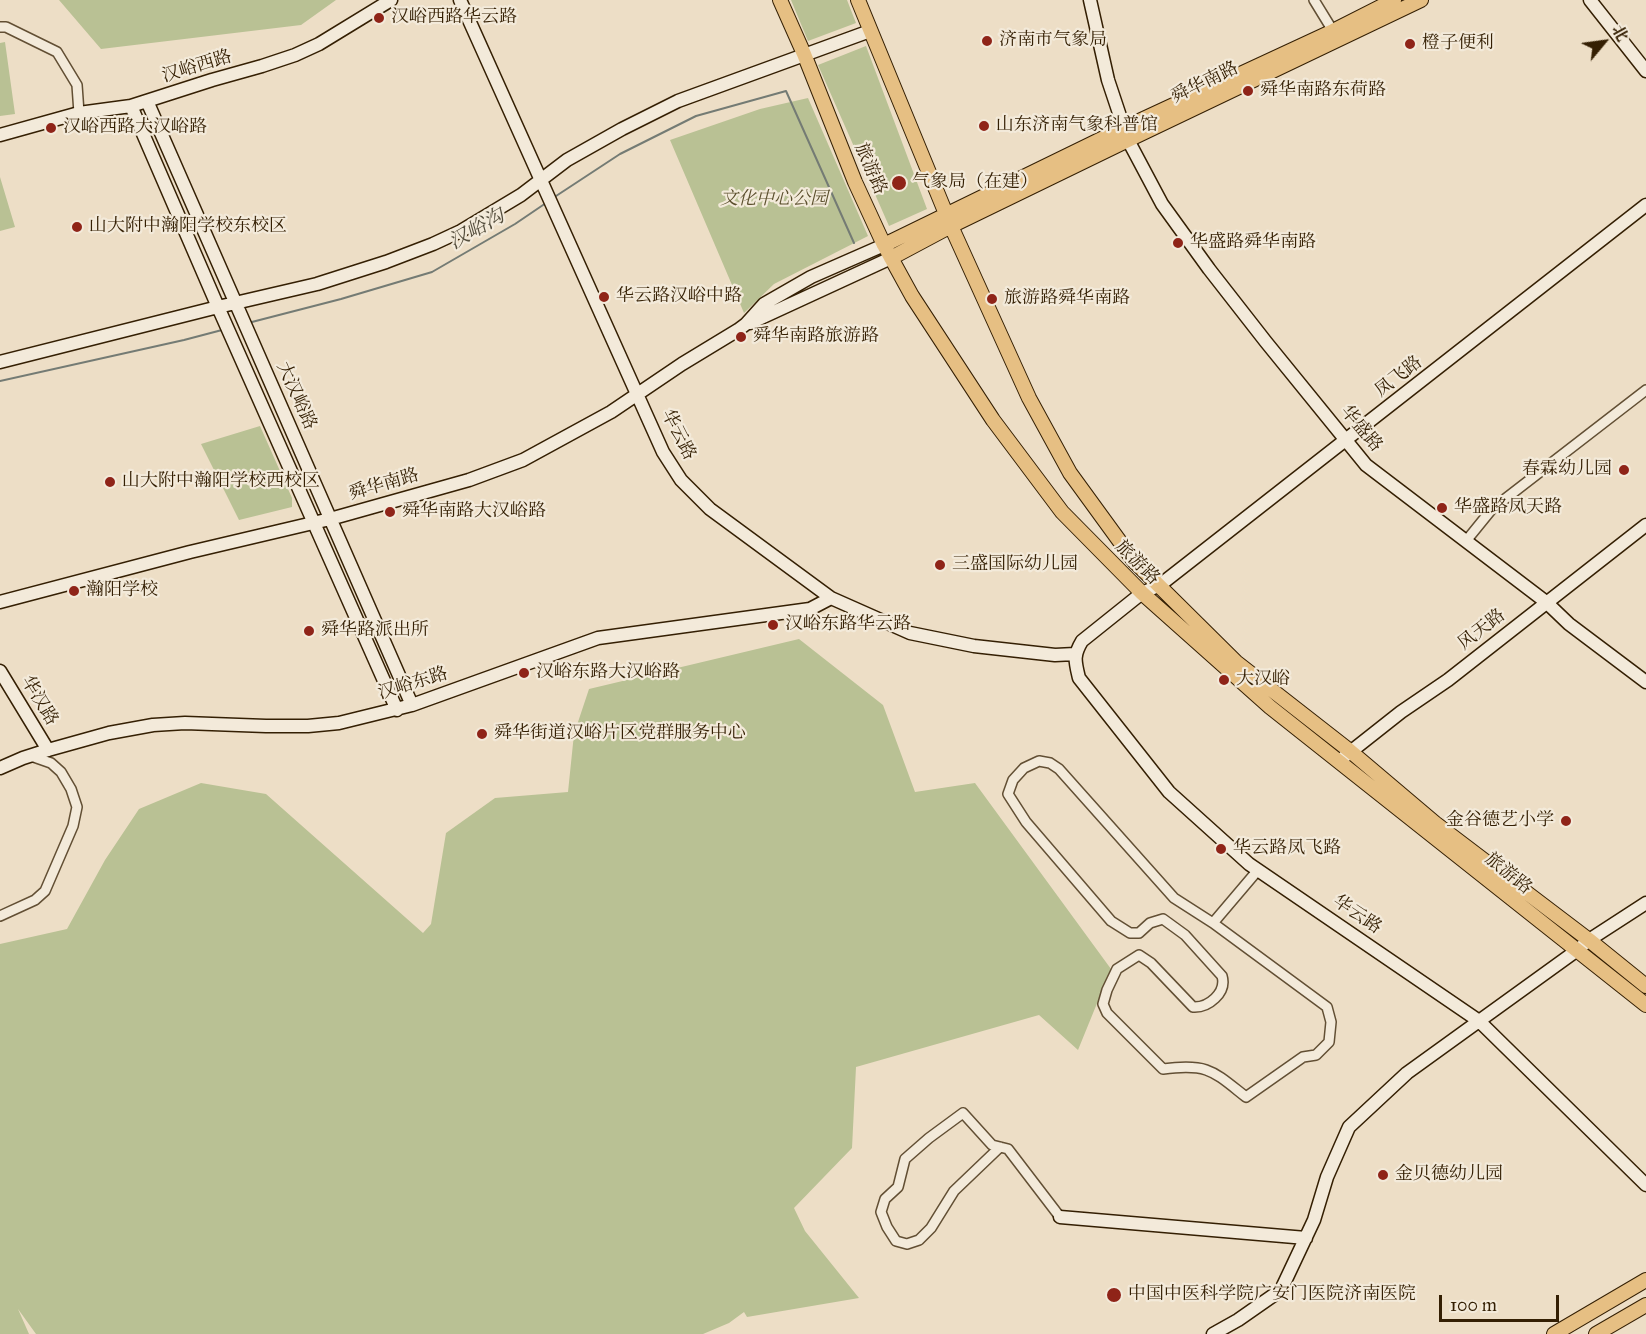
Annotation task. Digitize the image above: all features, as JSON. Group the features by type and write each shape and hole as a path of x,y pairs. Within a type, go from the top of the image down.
{"main road":[{"name":"旅游路","path":"780,0 855,182 887,251 912,296 993,420 1062,512 1142,593 1270,707 1646,1005"},
{"name":"旅游路","path":"858,0 949,220 1029,398 1070,473 1134,561 1236,662 1350,751 1436,823 1646,986"},
{"name":"舜华南路","path":"887,251 1394,0"},
{"name":"舜华南路","path":"1126,134 1421,0"},
{"path":"1554,1334 1646,1280"},
{"path":"1596,1334 1646,1305"}],"street":[{"name":"汉峪西路","path":"0,135 79,113 131,106 295,55 319,44 391,0"},
{"name":"华云路","path":"460,0 663,452 681,480 710,509 831,598 910,633 974,646 1055,655 1075,654 1079,678 1169,792 1249,864 1479,1021 1646,1185"},
{"name":"华盛路","path":"1090,0 1108,80 1126,134 1162,204 1266,342 1366,465 1546,602 1569,624 1646,682"},
{"path":"1314,0 1333,31"},
{"path":"1590,0 1646,71"},
{"path":"0,27 6,27 57,52 77,85 79,113"},
{"path":"0,362 317,284 386,262 433,244 489,215 521,195 567,160 678,101 870,31"},
{"name":"大汉峪路","path":"147,101 412,705"},
{"name":"大汉峪路","path":"131,106 397,710"},
{"name":"凤飞路","path":"1142,593 1160,585 1646,205"},
{"name":"舜华南路","path":"0,602 179,555 330,519 469,480 523,460 639,395 682,364 746,324 764,304 802,283 887,251"},
{"path":"1466,541 1492,509 1646,390"},
{"name":"风天路","path":"1339,762 1350,751 1448,680 1646,525"},
{"path":"1075,654 1082,640 1142,593"},
{"name":"汉峪东路","path":"0,768 48,750 109,733 153,725 185,723 308,726 339,723 397,710 598,638 810,609 831,598"},
{"name":"华汉路","path":"0,671 48,750"},
{"path":"0,916 35,900 45,891 73,826 78,807 61,772 51,763 31,756"},
{"path":"1039,761 1050,763 1059,769 1174,898 1213,923 1327,1006 1331,1022 1329,1042 1316,1055 1303,1057 1246,1097 1226,1080 1209,1070 1194,1067 1163,1069 1107,1013 1103,1004 1117,969 1139,956 1151,963 1193,1007 1201,1008 1221,993 1224,983 1222,976 1185,935 1163,919 1150,924 1139,933 1130,933 1111,921 1026,822 1008,794 1013,780 1024,768 1039,761"},
{"path":"1213,923 1258,870"},
{"path":"1213,1334 1227,1331 1238,1320 1281,1290 1314,1220 1327,1177 1349,1127 1407,1073 1589,940 1646,903"},
{"path":"1000,1147 954,1191 931,1228 919,1240 907,1244 896,1241 881,1212 885,1199 898,1187 904,1159 963,1113 992,1145 1000,1147 1008,1149 1060,1217 1306,1238"}],"green space":[{"path":"59,0 336,0 301,25 101,49"},
{"path":"791,0 847,0 856,23 808,41"},
{"path":"5,42 15,114 0,116 0,43"},
{"path":"866,46 927,209 889,226 818,65"},
{"name":"文化中心公园","path":"808,98 868,236 774,284 744,313 670,140 760,109"},
{"path":"0,177 15,227 0,231"},
{"path":"260,426 292,498 292,507 239,520 201,444"},
{"path":"799,639 883,705 915,792 975,783 1111,969 1078,1050 1039,1015 856,1067 852,1148 794,1208 805,1231 859,1298 747,1317 744,1312 729,1323 703,1334 36,1334 18,1309 29,1334 0,1334 0,944 67,929 105,860 139,809 201,783 266,794 423,933 431,924 446,833 495,798 568,792 574,734 589,689"}],"waterway":[{"name":"汉峪沟","path":"553,198 620,154 696,116 786,91 854,243"},
{"name":"汉峪沟","path":"248,323 432,272 515,224 546,203"},
{"name":"汉峪沟","path":"0,381 222,330"}],"place":[{"name":"汉峪西路华云路","path":"379,18"},
{"name":"济南市气象局","path":"987,41"},
{"name":"橙子便利","path":"1410,44"},
{"name":"舜华南路东荷路","path":"1248,91"},
{"name":"山东济南气象科普馆","path":"984,126"},
{"name":"汉峪西路大汉峪路","path":"51,128"},
{"name":"气象局（在建）","path":"899,183"},
{"name":"山大附中瀚阳学校东校区","path":"77,227"},
{"name":"华盛路舜华南路","path":"1178,243"},
{"name":"华云路汉峪中路","path":"604,297"},
{"name":"旅游路舜华南路","path":"992,299"},
{"name":"舜华南路旅游路","path":"741,337"},
{"name":"春霖幼儿园","path":"1624,470"},
{"name":"山大附中瀚阳学校西校区","path":"110,482"},
{"name":"华盛路凤天路","path":"1442,508"},
{"name":"舜华南路大汉峪路","path":"390,512"},
{"name":"三盛国际幼儿园","path":"940,565"},
{"name":"瀚阳学校","path":"74,591"},
{"name":"汉峪东路华云路","path":"773,625"},
{"name":"舜华路派出所","path":"309,631"},
{"name":"汉峪东路大汉峪路","path":"524,673"},
{"name":"大汉峪","path":"1224,680"},
{"name":"舜华街道汉峪片区党群服务中心","path":"482,734"},
{"name":"金谷德艺小学","path":"1566,821"},
{"name":"华云路凤飞路","path":"1221,849"},
{"name":"金贝德幼儿园","path":"1383,1175"},
{"name":"中国中医科学院广安门医院济南医院","path":"1114,1295"}]}
